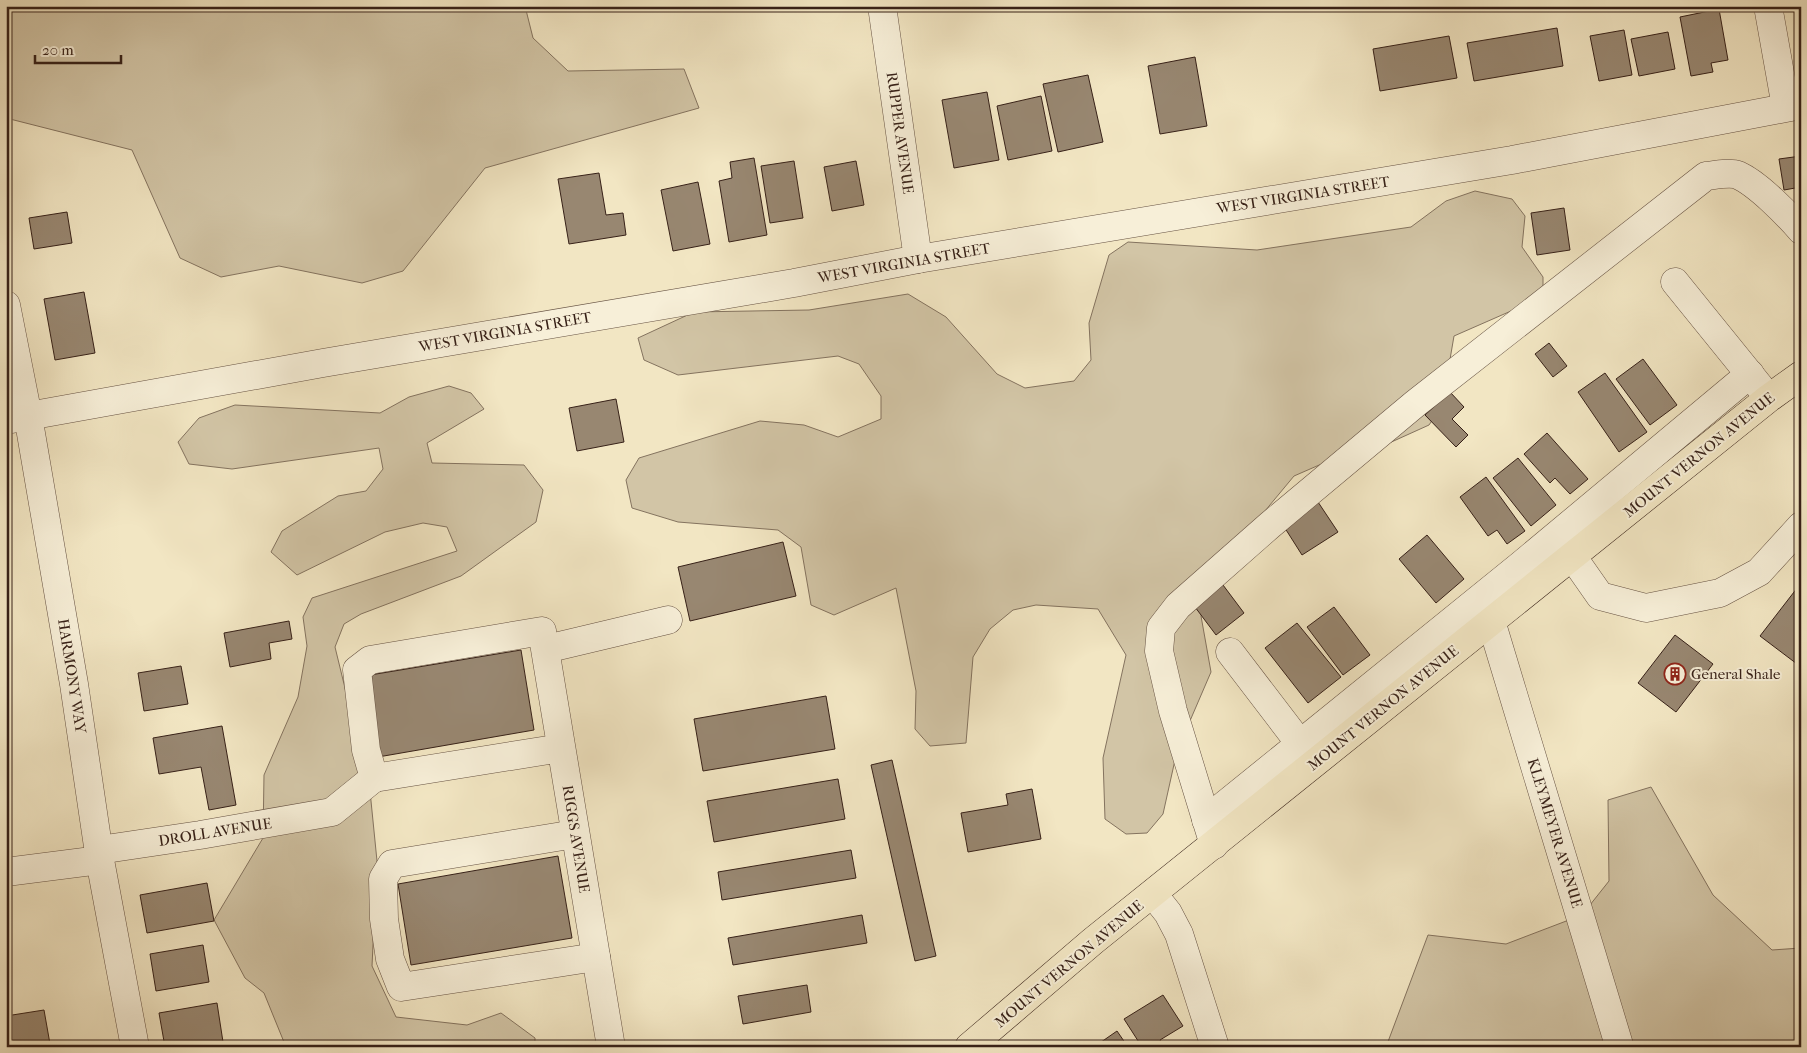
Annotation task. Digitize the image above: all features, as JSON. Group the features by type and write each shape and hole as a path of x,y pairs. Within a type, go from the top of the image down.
{"main road":[{"name":"MOUNT VERNON AVENUE","path":"969,1047 1093,941 1153,894 1210,833 1308,754 1491,621 1769,398 1801,375"}],"street":[{"name":"RUPPER AVENUE","path":"882,6 918,259"},
{"path":"1768,6 1793,106"},
{"name":"WEST VIRGINIA STREET","path":"17,418 323,363 794,284 918,259 1512,160 1793,106"},
{"path":"1210,833 1173,711 1159,651 1161,628 1178,606 1270,525 1416,403 1706,176 1737,174 1786,212 1801,230"},
{"path":"1675,282 1769,398"},
{"name":"HARMONY WAY","path":"6,305 17,418 74,684 99,855 135,1047"},
{"path":"1230,652 1308,754 1521,565 1750,374"},
{"path":"1572,556 1600,596 1646,608 1720,593 1759,572 1801,526"},
{"path":"561,748 374,778 366,750 357,670 370,660 544,640 668,620"},
{"name":"KLEYMEYER AVENUE","path":"1491,621 1619,1045"},
{"name":"RIGGS AVENUE","path":"544,640 610,1047"},
{"name":"DROLL AVENUE","path":"6,872 332,812 374,778"},
{"path":"575,834 392,864 383,879 384,919 390,959 400,987 596,958"},
{"path":"1153,894 1168,912 1179,934 1215,1047"}],"shaded area":[{"path":"6,6 525,6 533,38 568,71 684,69 699,108 485,168 403,271 362,283 279,266 221,277 180,258 132,150 6,118"},
{"path":"1475,191 1512,199 1525,216 1522,247 1543,277 1543,297 1454,336 1442,406 1429,425 1356,458 1333,459 1294,476 1220,565 1201,616 1211,672 1177,751 1163,814 1147,833 1126,834 1105,819 1103,758 1126,655 1098,609 1036,605 1013,610 990,629 973,657 966,743 930,746 915,729 916,691 896,588 834,615 811,605 801,547 778,530 678,522 632,508 626,480 639,458 760,421 804,425 838,437 881,419 881,396 859,364 838,356 678,375 644,360 638,338 694,312 809,310 908,294 946,317 997,374 1025,388 1074,381 1091,360 1089,323 1109,255 1128,242 1257,250 1411,227 1446,201"},
{"path":"449,386 471,393 484,409 427,443 432,463 524,465 543,490 536,522 461,576 361,614 344,624 335,647 370,791 377,861 372,966 396,1017 467,1025 501,1013 535,1038 535,1047 286,1047 264,993 245,978 214,920 263,838 264,775 298,697 307,646 303,617 312,598 457,551 447,527 423,523 385,532 297,575 271,552 282,531 338,496 366,491 383,469 379,448 232,469 189,464 178,442 199,418 235,405 380,413 409,397"},
{"path":"1651,787 1713,895 1772,950 1801,948 1801,1047 1386,1047 1428,935 1506,944 1582,915 1609,881 1608,800"}],"building":[{"path":"1719,9 1728,60 1711,63 1713,72 1691,76 1680,17"},
{"path":"1557,28 1563,66 1474,81 1467,43"},
{"path":"1624,30 1632,75 1599,81 1590,36"},
{"path":"1668,32 1675,69 1639,76 1631,39"},
{"path":"1449,36 1457,78 1380,91 1373,49"},
{"path":"1195,57 1207,126 1160,134 1148,66"},
{"path":"1088,75 1103,142 1058,152 1043,84"},
{"path":"987,92 999,160 954,168 942,100"},
{"path":"1041,96 1052,151 1008,160 997,106"},
{"path":"1801,156 1801,187 1784,190 1779,159"},
{"path":"754,158 767,235 729,242 719,181 732,178 730,162"},
{"path":"794,161 803,218 770,223 761,166"},
{"path":"856,161 864,205 832,211 824,167"},
{"path":"599,173 606,215 623,213 626,235 569,244 558,179"},
{"path":"698,182 710,244 673,251 661,190"},
{"path":"1564,208 1570,250 1537,255 1531,213"},
{"path":"67,212 72,243 34,249 29,218"},
{"path":"84,292 95,353 55,360 44,299"},
{"path":"1549,343 1567,366 1553,377 1535,354"},
{"path":"1643,359 1677,405 1650,425 1616,379"},
{"path":"1605,373 1647,432 1619,452 1578,392"},
{"path":"1450,392 1464,407 1452,419 1468,435 1456,447 1425,415"},
{"path":"616,399 624,442 577,451 569,408"},
{"path":"1547,433 1588,479 1570,494 1555,478 1550,483 1524,454"},
{"path":"1518,458 1556,505 1531,526 1493,478"},
{"path":"1486,477 1525,531 1507,544 1497,530 1488,536 1460,497"},
{"path":"1318,502 1338,532 1302,555 1283,525"},
{"path":"1427,535 1464,579 1436,603 1399,559"},
{"path":"783,542 796,596 690,621 678,567"},
{"path":"1801,583 1801,667 1760,636"},
{"path":"1223,585 1244,613 1216,635 1195,607"},
{"path":"1334,607 1370,655 1343,675 1307,627"},
{"path":"289,621 292,639 269,643 271,659 230,667 224,633"},
{"path":"1297,623 1341,677 1308,703 1265,648"},
{"name":"General Shale","path":"1675,635 1713,664 1676,712 1638,683"},
{"path":"521,650 534,730 378,757 364,676"},
{"path":"181,666 188,704 144,711 138,673"},
{"path":"826,696 835,749 703,771 694,719"},
{"path":"222,726 236,805 209,810 201,767 159,774 153,738"},
{"path":"892,760 936,956 915,961 871,765"},
{"path":"838,779 845,819 714,842 707,801"},
{"path":"1032,789 1041,839 968,852 961,813 1008,805 1006,794"},
{"path":"851,850 856,878 722,900 718,872"},
{"path":"558,856 572,938 411,965 398,884"},
{"path":"207,883 214,921 147,933 140,895"},
{"path":"862,915 867,943 733,965 728,938"},
{"path":"203,945 209,982 156,991 150,954"},
{"path":"807,985 811,1012 743,1024 738,996"},
{"path":"1163,995 1183,1026 1160,1040 1164,1047 1142,1047 1124,1019"},
{"path":"217,1003 223,1042 193,1047 165,1047 159,1013"},
{"path":"44,1010 50,1044 36,1047 9,1047 6,1016"},
{"path":"1117,1031 1128,1047 1094,1047"}],"place":[{"name":"General Shale","path":"1675,674"}]}
